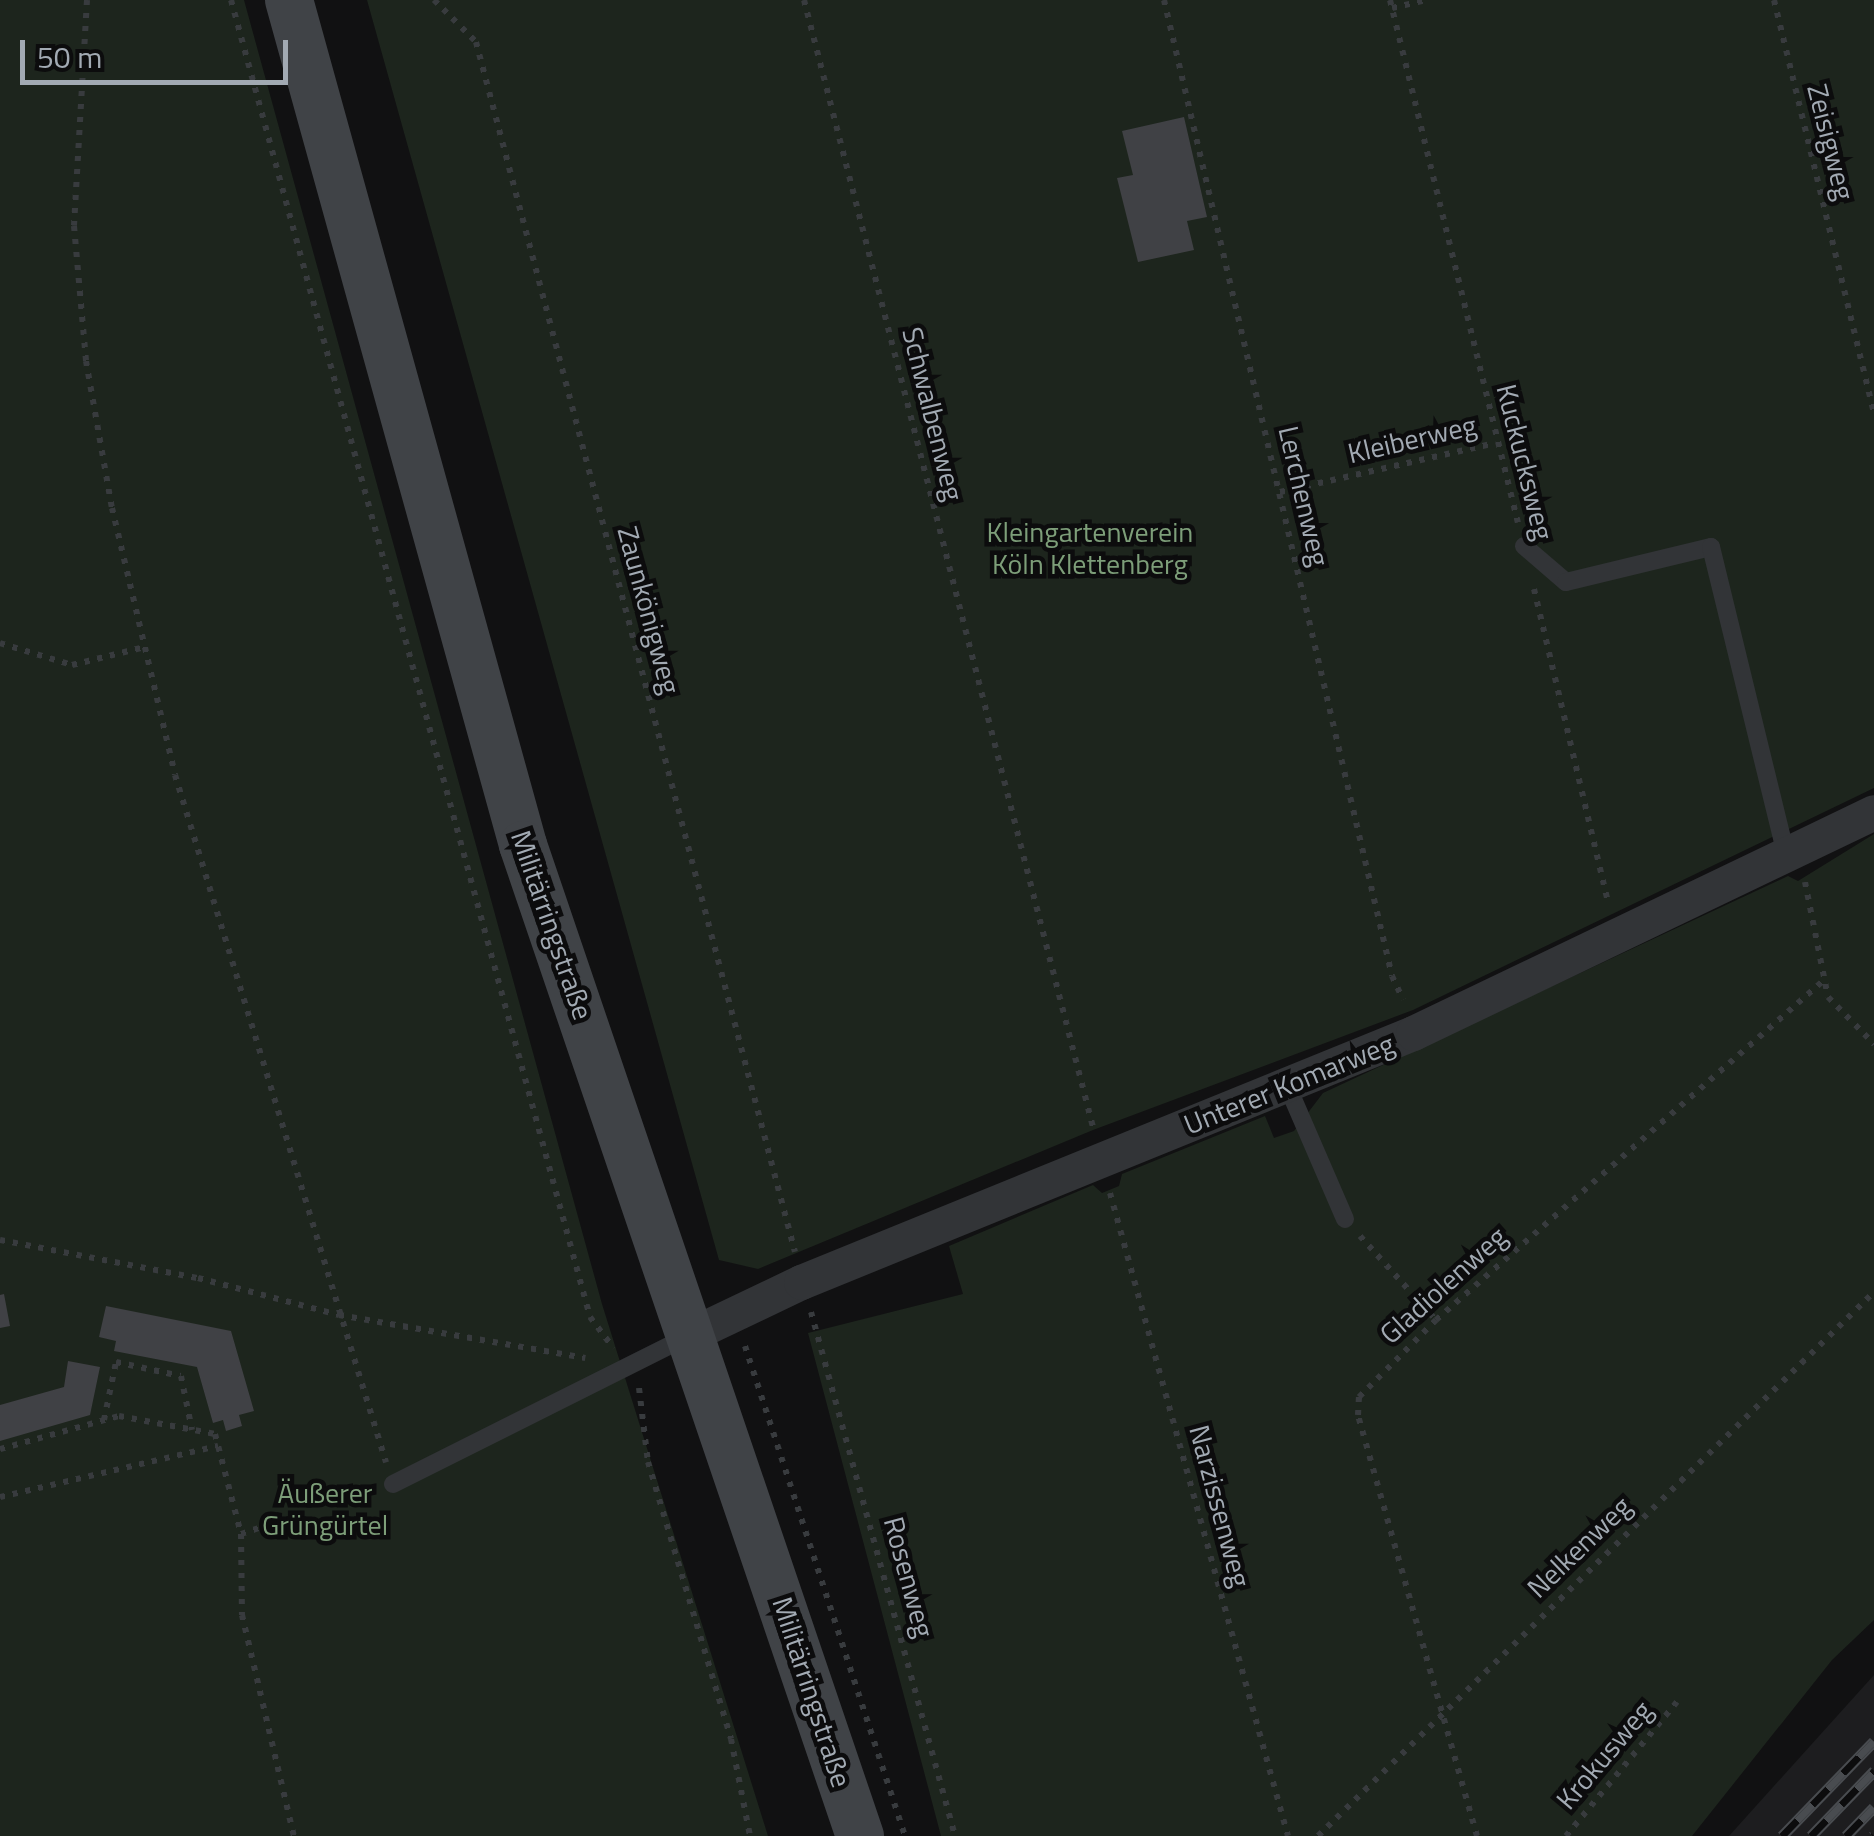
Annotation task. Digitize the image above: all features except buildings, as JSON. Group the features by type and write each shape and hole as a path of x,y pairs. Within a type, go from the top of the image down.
{"main road":[{"name":"Militärringstraße","path":"289,0 523,845 714,1324 860,1836"}],"street":[{"name":"Unterer Komarweg","path":"714,1324 801,1282 1287,1086 1617,936 1795,866 1874,812"}],"lane":[{"path":"1524,546 1566,582 1711,547 1795,866"},
{"path":"1287,1086 1346,1220"},
{"path":"393,1484 625,1365 714,1324"}],"path":[{"path":"86,0 74,226 112,508 175,775 393,1484"},
{"path":"231,0 590,1317 642,1394 648,1462 732,1738 750,1836"},
{"name":"Zaunkönigweg","path":"434,0 476,42 794,1248"},
{"name":"Schwalbenweg","path":"804,0 1093,1130"},
{"name":"Lerchenweg","path":"1164,0 1392,976 1404,1002"},
{"path":"1391,4 1427,0"},
{"name":"Zeisigweg","path":"1774,0 1874,412"},
{"name":"Kuckucksweg","path":"1391,4 1617,936"},
{"name":"Kleiberweg","path":"1280,492 1496,443"},
{"path":"0,643 72,665 145,647"},
{"path":"1795,866 1828,997 1874,1044"},
{"name":"Gladiolenweg","path":"1478,1836 1358,1416 1370,1380 1823,982"},
{"name":"Narzissenweg","path":"1109,1189 1288,1836"},
{"path":"1346,1220 1436,1320"},
{"path":"0,1240 198,1278 339,1315 625,1365"},
{"name":"Nelkenweg","path":"1318,1836 1440,1712 1874,1292"},
{"path":"714,1324 905,1836"},
{"name":"Rosenweg","path":"818,1331 955,1836"},
{"path":"104,1420 116,1362 181,1376 192,1430"},
{"path":"0,1449 119,1416 215,1434 241,1534 242,1615 294,1836"},
{"path":"0,1497 218,1446"},
{"path":"241,1534 286,1519"},
{"name":"Krokusweg","path":"1566,1836 1677,1702"}],"shaded area":[{"path":"1874,1675 1874,1836 1729,1836"}],"green space":[{"name":"Äußerer Grüngürtel","path":"0,0 244,0 602,1304 768,1836 0,1836"},
{"name":"Kleingartenverein Köln Klettenberg","path":"367,0 1874,0 1874,788 1413,1010 1093,1130 758,1269 719,1260"},
{"path":"1874,834 1874,1620 1832,1660 1692,1836 941,1836 808,1333 963,1294 949,1246 1093,1185 1102,1193 1119,1186 1122,1174 1265,1116 1274,1138 1294,1131 1323,1093 1788,876 1798,881"}],"railway":[{"path":"1782,1836 1874,1741"},
{"path":"1811,1836 1874,1771"},
{"path":"1846,1836 1874,1807"}]}
